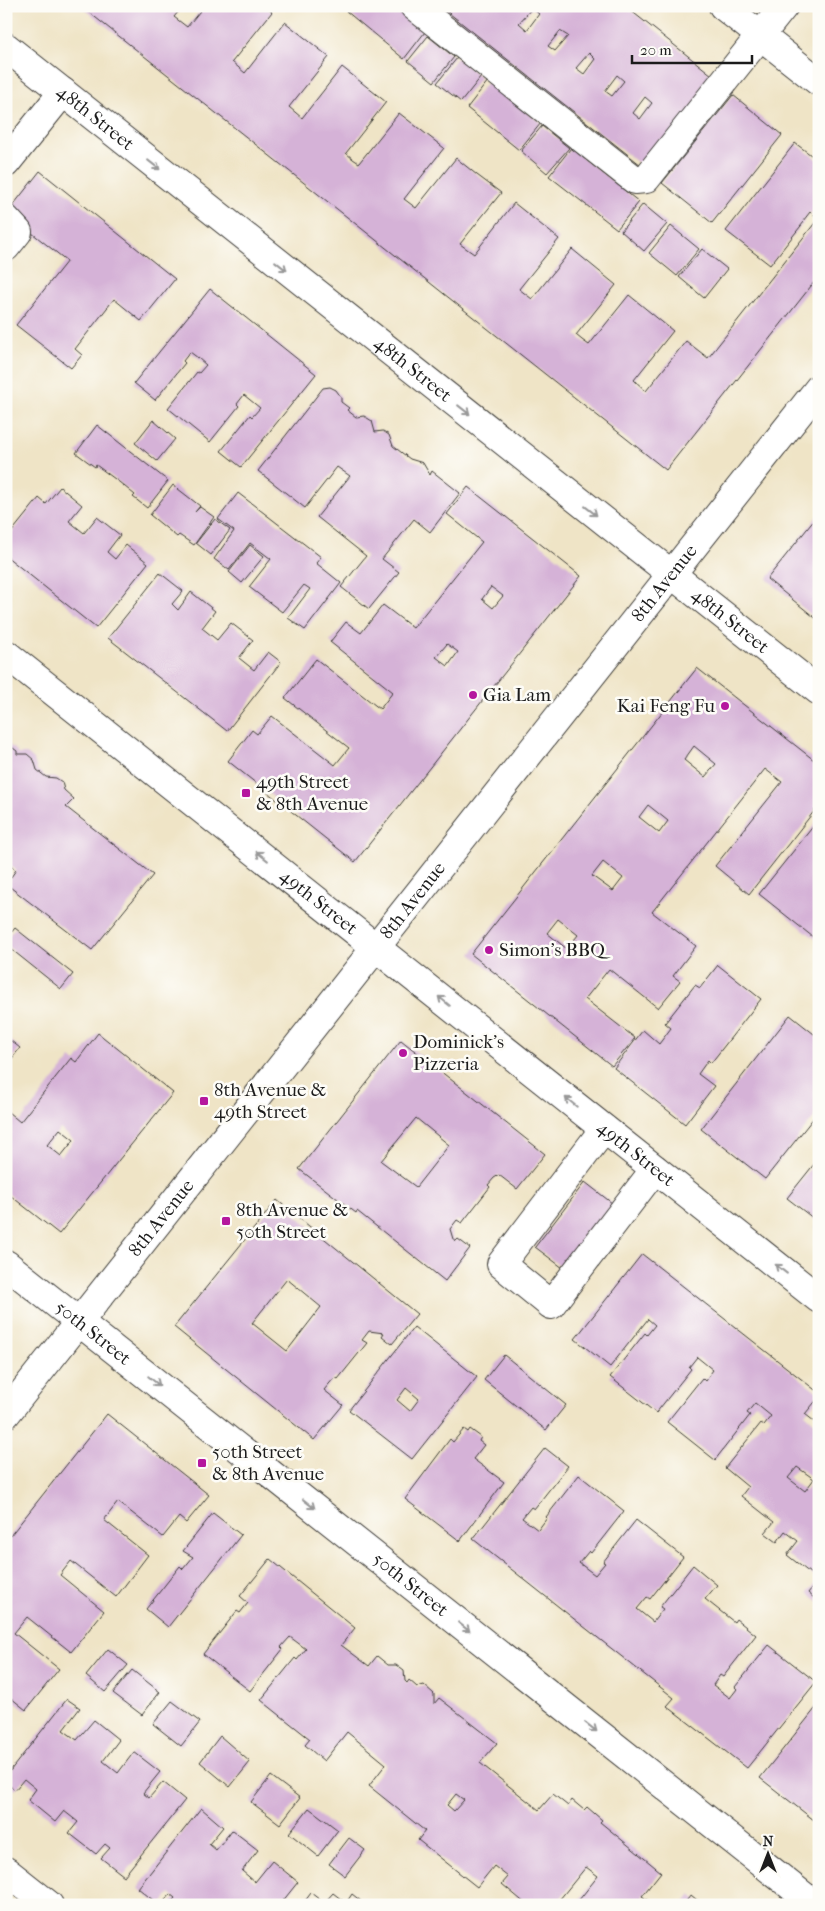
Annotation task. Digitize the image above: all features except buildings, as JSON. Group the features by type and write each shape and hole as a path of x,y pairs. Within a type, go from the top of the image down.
{"street":[{"path":"414,6 635,180 646,179 784,6"},
{"path":"723,6 819,82"},
{"name":"48th Street","path":"6,48 819,691"},
{"path":"6,163 63,92"},
{"path":"6,219 18,232 6,247"},
{"name":"8th Avenue","path":"6,1414 819,388"},
{"name":"49th Street","path":"6,654 819,1299"},
{"path":"604,1129 501,1264 551,1305 655,1169"},
{"name":"50th Street","path":"6,1264 815,1905"},
{"path":"6,1870 49,1905"}],"place":[{"name":"Gia Lam","path":"473,695"},
{"name":"Kai Feng Fu","path":"725,706"},
{"name":"49th Street & 8th Avenue","path":"246,793"},
{"name":"Simon's BBQ","path":"489,950"},
{"name":"Dominick's Pizzeria","path":"403,1053"},
{"name":"8th Avenue & 49th Street","path":"204,1101"},
{"name":"8th Avenue & 50th Street","path":"226,1221"},
{"name":"50th Street & 8th Avenue","path":"202,1463"}]}
